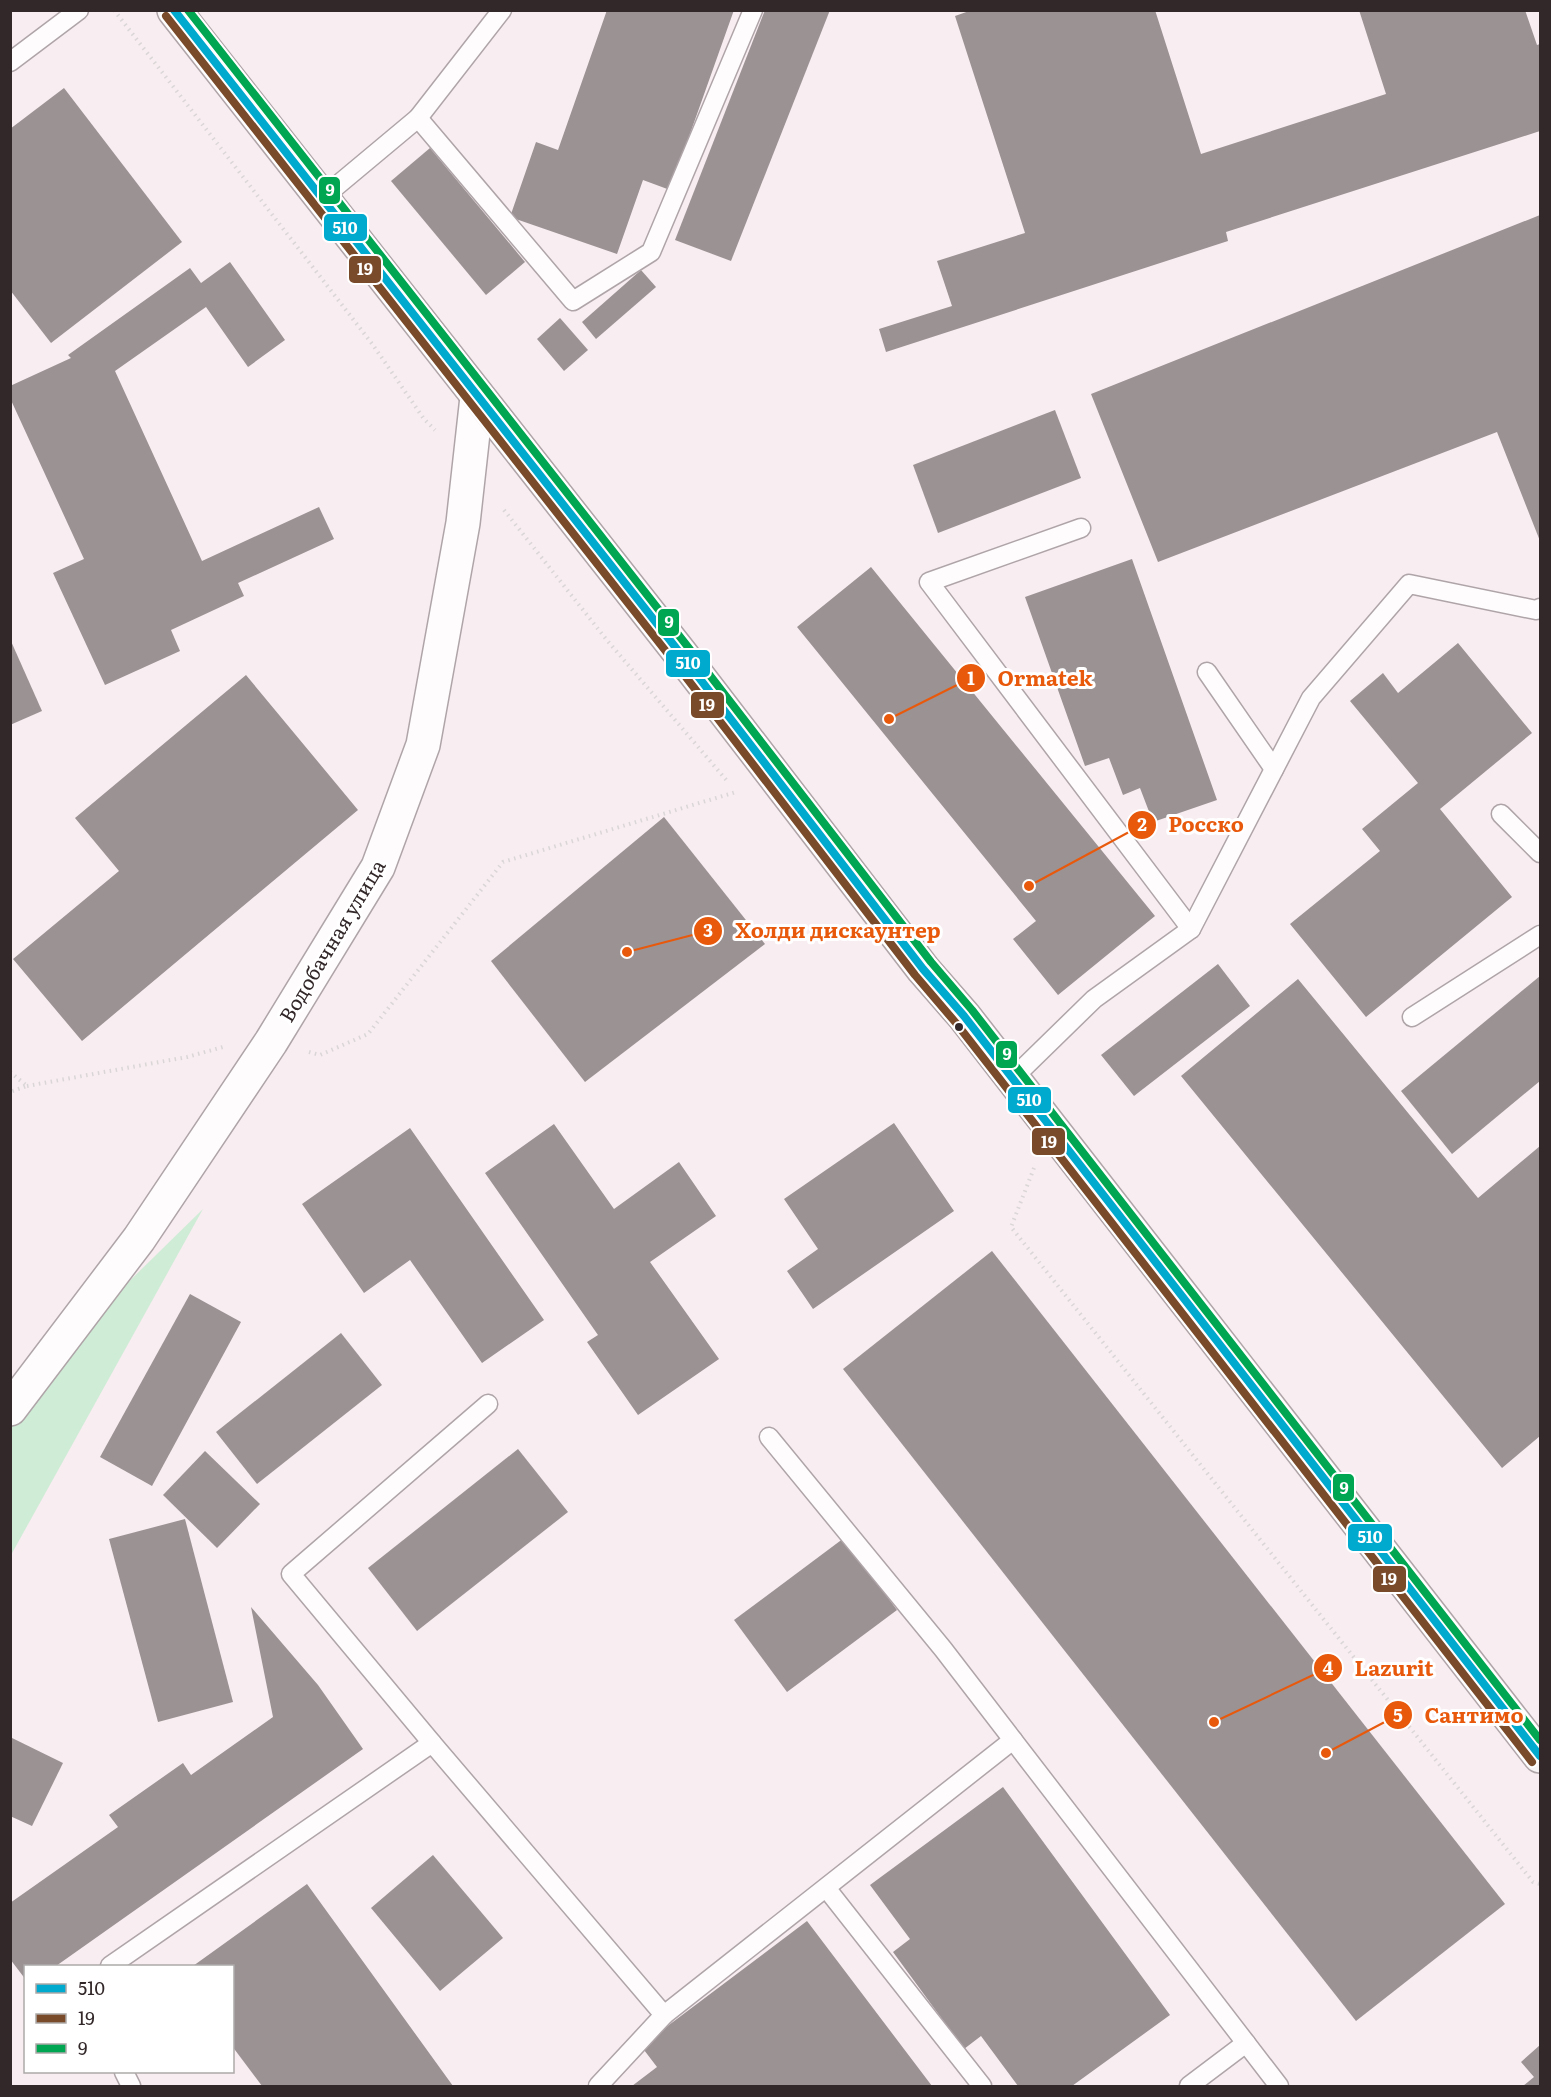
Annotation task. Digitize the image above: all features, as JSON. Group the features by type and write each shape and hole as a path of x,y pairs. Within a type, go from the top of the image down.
{"main road":[{"path":"174,10 680,653 923,969 964,1016 1540,1756"}],"street":[{"name":"Водобачная улица","path":"10,1409 139,1239 271,1042 378,867 423,745 447,623 471,466 477,397"}],"lane":[{"path":"10,62 79,10"},
{"path":"321,199 418,118 502,10"},
{"path":"418,118 573,302 651,252 753,10"},
{"path":"1081,528 929,582 1191,929"},
{"path":"1012,1078 1094,999 1191,929 1311,698 1409,584 1536,610 1540,608"},
{"path":"1207,672 1274,768"},
{"path":"1501,814 1540,853"},
{"path":"1412,1017 1540,934"},
{"path":"488,1404 291,1574 664,2015"},
{"path":"769,1437 944,1649 1279,2086"},
{"path":"598,2086 664,2015 827,1889 1013,1740"},
{"path":"111,1965 432,1743"},
{"path":"827,1889 982,2086"},
{"path":"1190,2086 1246,2043"}],"path":[{"path":"114,10 373,345 424,419 471,466 606,639 744,801"},
{"path":"10,1092 27,1086 187,1056 223,1047 271,1042 320,1055 368,1034 503,862 736,792"},
{"path":"10,1072 27,1086"},
{"path":"1035,1166 1011,1227 1533,1882 1540,1884"}],"green space":[{"path":"203,1209 11,1555 11,1397"}],"building":[{"path":"607,10 734,10 670,190 643,180 617,254 510,217 536,142 558,150"},
{"path":"765,10 830,10 731,261 675,240"},
{"path":"972,10 1155,10 1201,154 1386,94 1359,10 1525,10 1537,45 1540,44 1540,131 1226,232 1228,241 886,352 879,329 952,306 937,261 1025,233 955,16"},
{"path":"64,88 182,242 51,343 10,290 10,129"},
{"path":"430,148 525,262 486,295 391,181"},
{"path":"1540,215 1540,541 1497,432 1158,562 1091,394"},
{"path":"230,262 285,340 248,367 206,307 115,371 202,561 319,507 334,539 238,583 244,596 171,630 180,651 105,685 53,573 84,559 10,398 10,386 71,358 68,355 190,268 201,283"},
{"path":"641,270 656,287 596,339 582,322"},
{"path":"560,318 588,350 564,371 537,339"},
{"path":"1055,410 1081,478 938,533 913,465"},
{"path":"1132,559 1217,800 1153,822 1140,788 1123,795 1109,758 1085,766 1025,597"},
{"path":"871,567 1155,916 1058,995 1013,939 1036,921 797,627"},
{"path":"10,639 42,711 10,725"},
{"path":"1458,643 1532,733 1440,809 1512,897 1366,1017 1290,924 1380,851 1362,829 1418,783 1350,701 1383,673 1398,693"},
{"path":"246,675 358,810 82,1041 13,959 119,871 75,818"},
{"path":"664,817 765,944 585,1082 491,961"},
{"path":"1218,964 1250,1006 1134,1096 1101,1055"},
{"path":"1540,976 1540,1081 1452,1154 1401,1091"},
{"path":"1298,979 1478,1198 1540,1146 1540,1436 1502,1468 1181,1076"},
{"path":"894,1123 954,1211 813,1309 787,1271 818,1249 784,1199"},
{"path":"554,1124 614,1209 679,1162 716,1216 650,1262 719,1359 638,1415 587,1342 598,1335 485,1173"},
{"path":"410,1128 544,1320 482,1363 410,1260 364,1293 302,1204"},
{"path":"992,1251 1505,1904 1356,2021 843,1369"},
{"path":"190,1294 241,1322 152,1486 100,1457"},
{"path":"341,1333 382,1385 257,1484 216,1432"},
{"path":"518,1449 568,1512 417,1631 368,1568"},
{"path":"205,1451 260,1504 217,1548 163,1495"},
{"path":"185,1519 233,1702 158,1722 109,1539"},
{"path":"844,1538 897,1610 787,1692 734,1620"},
{"path":"251,1607 318,1685 363,1749 57,1965 24,1965 24,1977 10,1959 10,1903 118,1827 109,1815 183,1763 191,1775 273,1717"},
{"path":"10,1737 63,1763 32,1826 10,1816"},
{"path":"1003,1787 1170,2015 1072,2086 1018,2086 981,2036 964,2049 893,1952 910,1939 870,1885"},
{"path":"433,1855 503,1938 440,1991 371,1908"},
{"path":"307,1884 453,2086 262,2086 234,2049 234,1965 194,1965"},
{"path":"807,1921 932,2086 632,2086 657,2067 641,2046"},
{"path":"1540,2045 1540,2086 1523,2086 1534,2077 1521,2062"}],"transit line":[{"name":"510","path":"174,10 680,653 923,969 964,1016 1540,1756"},
{"name":"9","path":"188,10 688,647 931,962 972,1010 1540,1740"},
{"name":"19","path":"166,16 672,659 915,975 956,1023 1532,1762"}],"place":[{"name":"Ormatek","path":"889,719"},
{"name":"Росско","path":"1029,886"},
{"name":"Холди дискаунтер","path":"627,952"},
{"name":"Lazurit","path":"1214,1722"},
{"name":"Сантимо","path":"1326,1753"}]}
